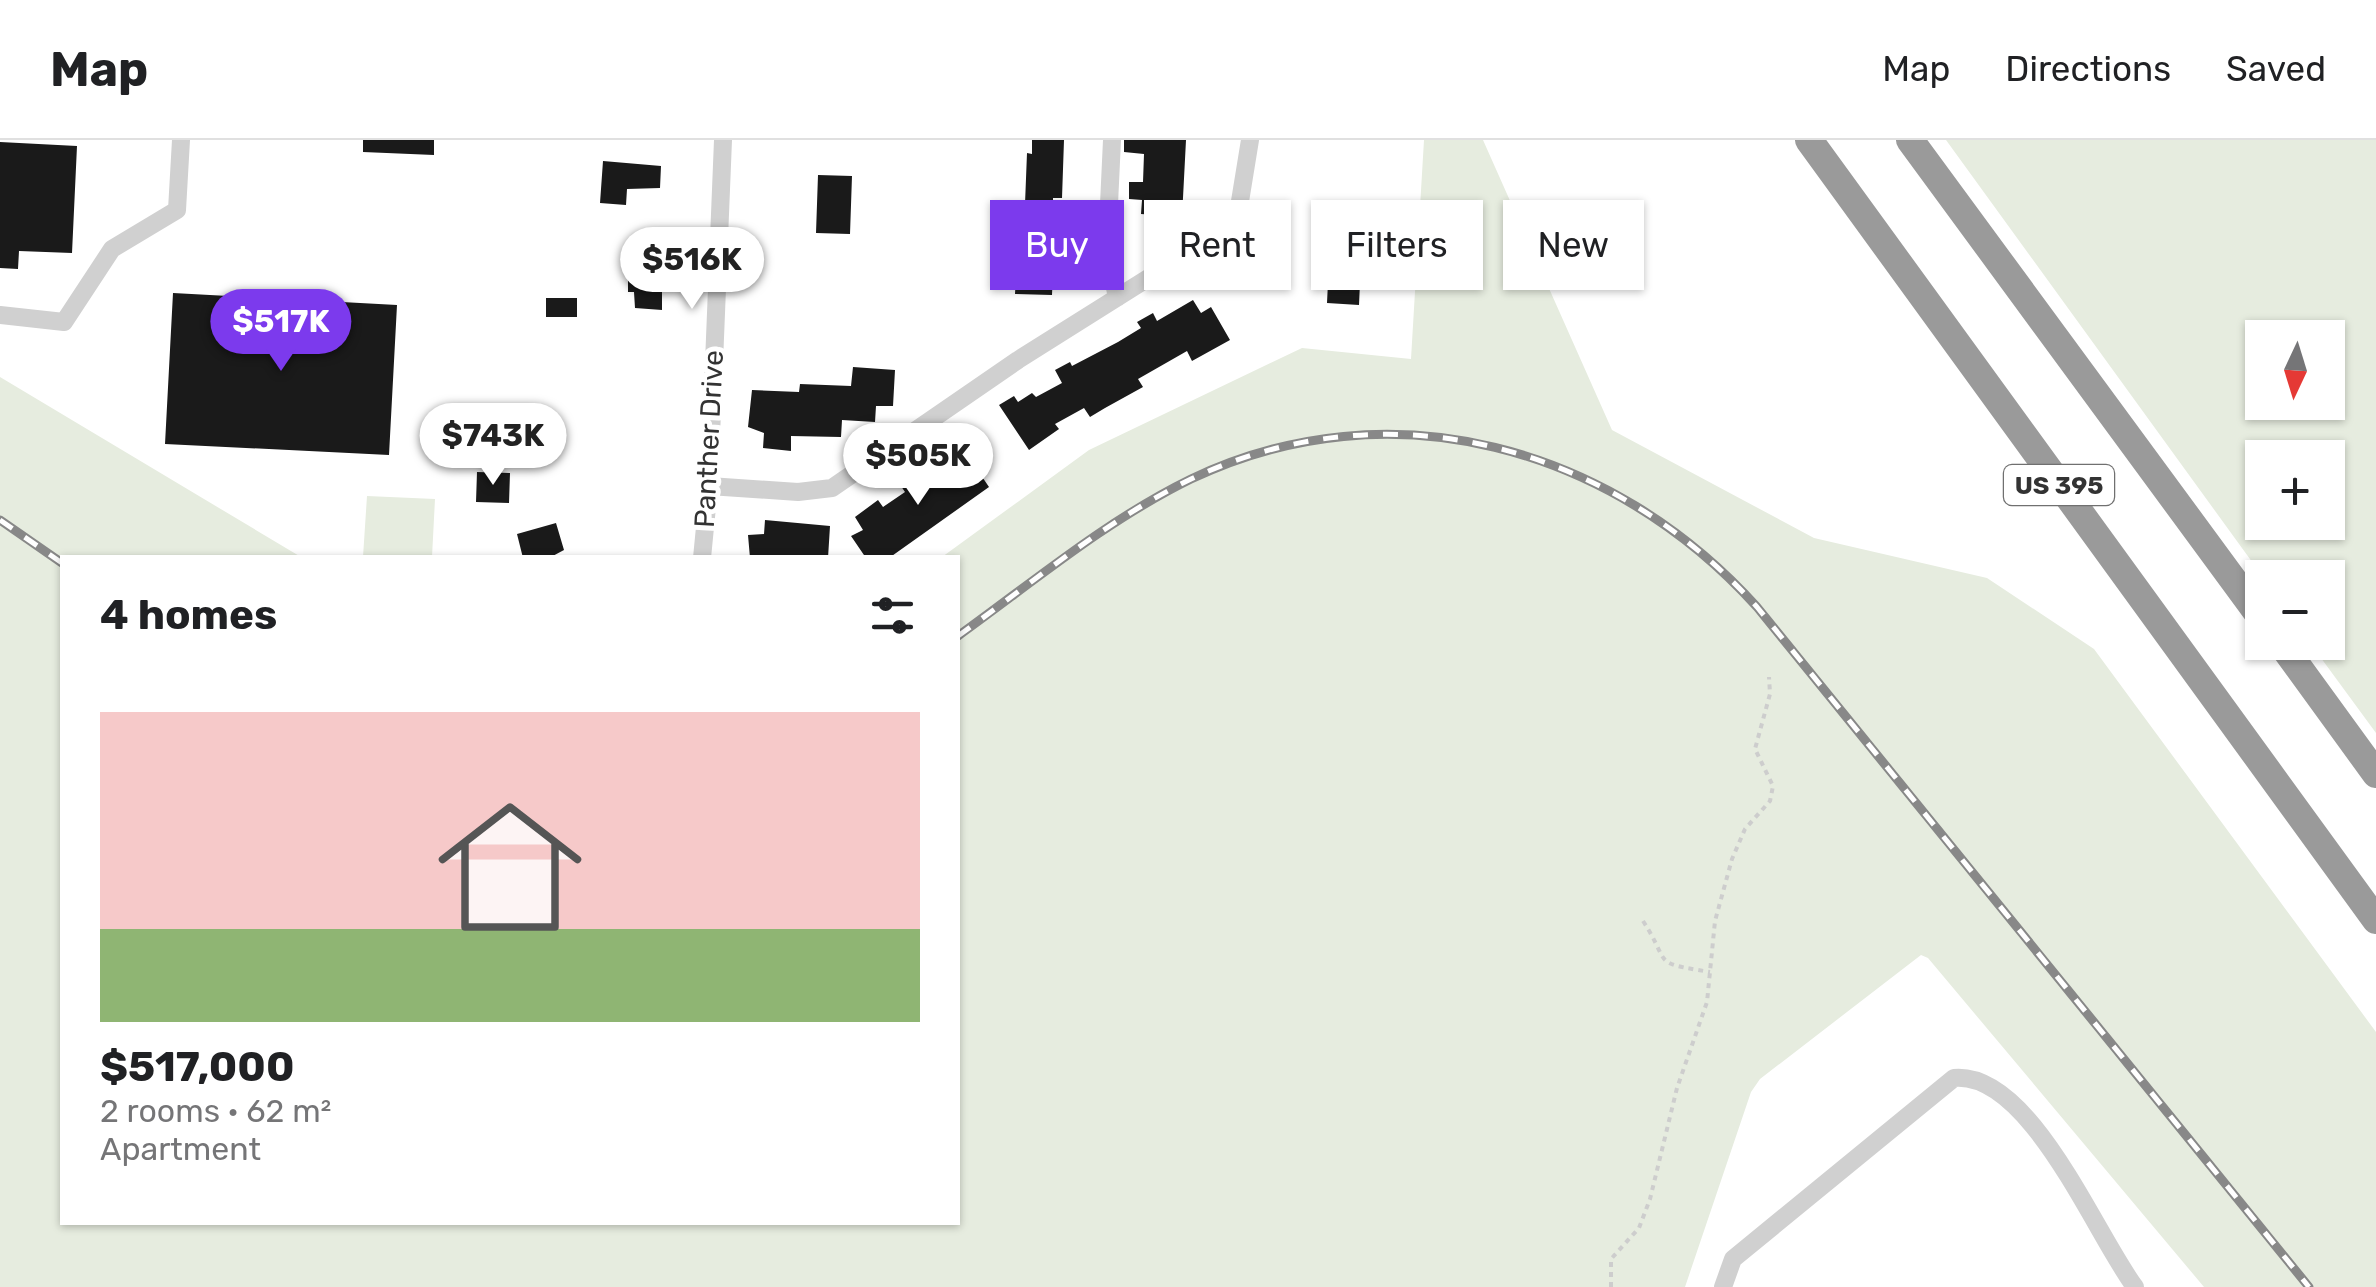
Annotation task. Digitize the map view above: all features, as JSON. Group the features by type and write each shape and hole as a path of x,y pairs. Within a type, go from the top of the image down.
{"highway":[{"name":"US 395","path":"1809,140 2376,920"},
{"name":"US 395","path":"1910,140 2245,596"},
{"path":"1926,140 2009,272"},
{"path":"2293,660 2376,774"}],"street":[{"path":"0,315 64,322 112,249 177,210 181,140"},
{"name":"Panther Drive","path":"702,555 709,486 723,140"},
{"path":"1112,140 1107,247 1117,298"},
{"path":"709,486 798,492 832,488 1018,360 1117,298 1235,232 1250,140"},
{"path":"1723,1287 1732,1259 1954,1078 1973,1076 2012,1103 2038,1134 2073,1183 2112,1258 2135,1287"}],"path":[{"path":"1612,1287 1611,1259 1639,1228 1650,1199 1677,1088 1708,1002 1720,891 1746,829 1770,801 1772,786 1754,749 1770,694 1770,678"},
{"path":"1643,921 1656,950 1668,964 1710,972"}],"shaded area":[{"path":"1424,140 1483,140 1510,200 1503,200 1503,290 1550,290 1612,430 1814,538 1987,578 2094,649 2376,1032 2376,1287 2204,1287 1928,958 1921,955 1760,1079 1751,1092 1685,1287 0,1287 0,377 298,555 60,555 60,1225 960,1225 960,555 945,555 1089,450 1302,348 1411,359 1415,290 1483,290 1483,200 1420,200"},
{"path":"1946,140 2376,140 2376,733 2322,660 2345,660 2345,560 2251,560"},
{"path":"367,496 435,499 432,555 363,555"}],"building":[{"path":"363,140 434,140 434,155 363,152"},
{"path":"1032,140 1064,140 1062,198 1025,200 1027,153 1032,154"},
{"path":"1124,140 1186,140 1183,200 1144,200 1141,214 1142,200 1129,199 1129,182 1143,182 1144,154 1124,152"},
{"path":"0,142 77,146 72,253 19,251 18,269 0,268"},
{"path":"603,161 661,166 660,188 627,189 626,205 600,203"},
{"path":"818,175 852,176 850,234 816,233"},
{"path":"636,271 662,272 662,310 635,308 634,292 628,292 628,276 636,276"},
{"path":"1015,290 1052,290 1052,295 1015,294"},
{"path":"1328,290 1360,290 1359,305 1327,303"},
{"path":"173,293 397,305 389,455 165,444"},
{"path":"546,298 577,298 577,317 546,317"},
{"path":"1193,300 1201,313 1211,307 1230,340 1192,361 1187,351 1138,379 1143,387 1090,417 1084,408 1055,424 1059,429 1029,450 999,405 1014,396 1018,402 1032,393 1036,397 1062,383 1055,370 1070,362 1072,366 1118,342 1141,328 1137,322 1153,313 1157,321"},
{"path":"853,367 895,370 893,406 876,406 875,422 842,420 841,437 791,436 791,451 763,448 764,433 748,427 752,390 799,392 800,384 851,386"},
{"path":"968,456 989,487 893,555 864,555 851,536 863,530 855,517 878,500 883,507 905,492 901,486 943,457 949,466"},
{"path":"477,472 510,473 509,503 476,502"},
{"path":"765,520 830,526 828,555 750,555 748,535 764,534"},
{"path":"556,523 564,550 555,555 522,555 517,534"}],"railway":[{"path":"960,635 1071,553 1160,495 1191,479 1267,451 1344,436 1420,436 1495,447 1567,471 1636,506 1700,552 1757,607 2309,1287"},
{"path":"0,520 60,562"}]}
